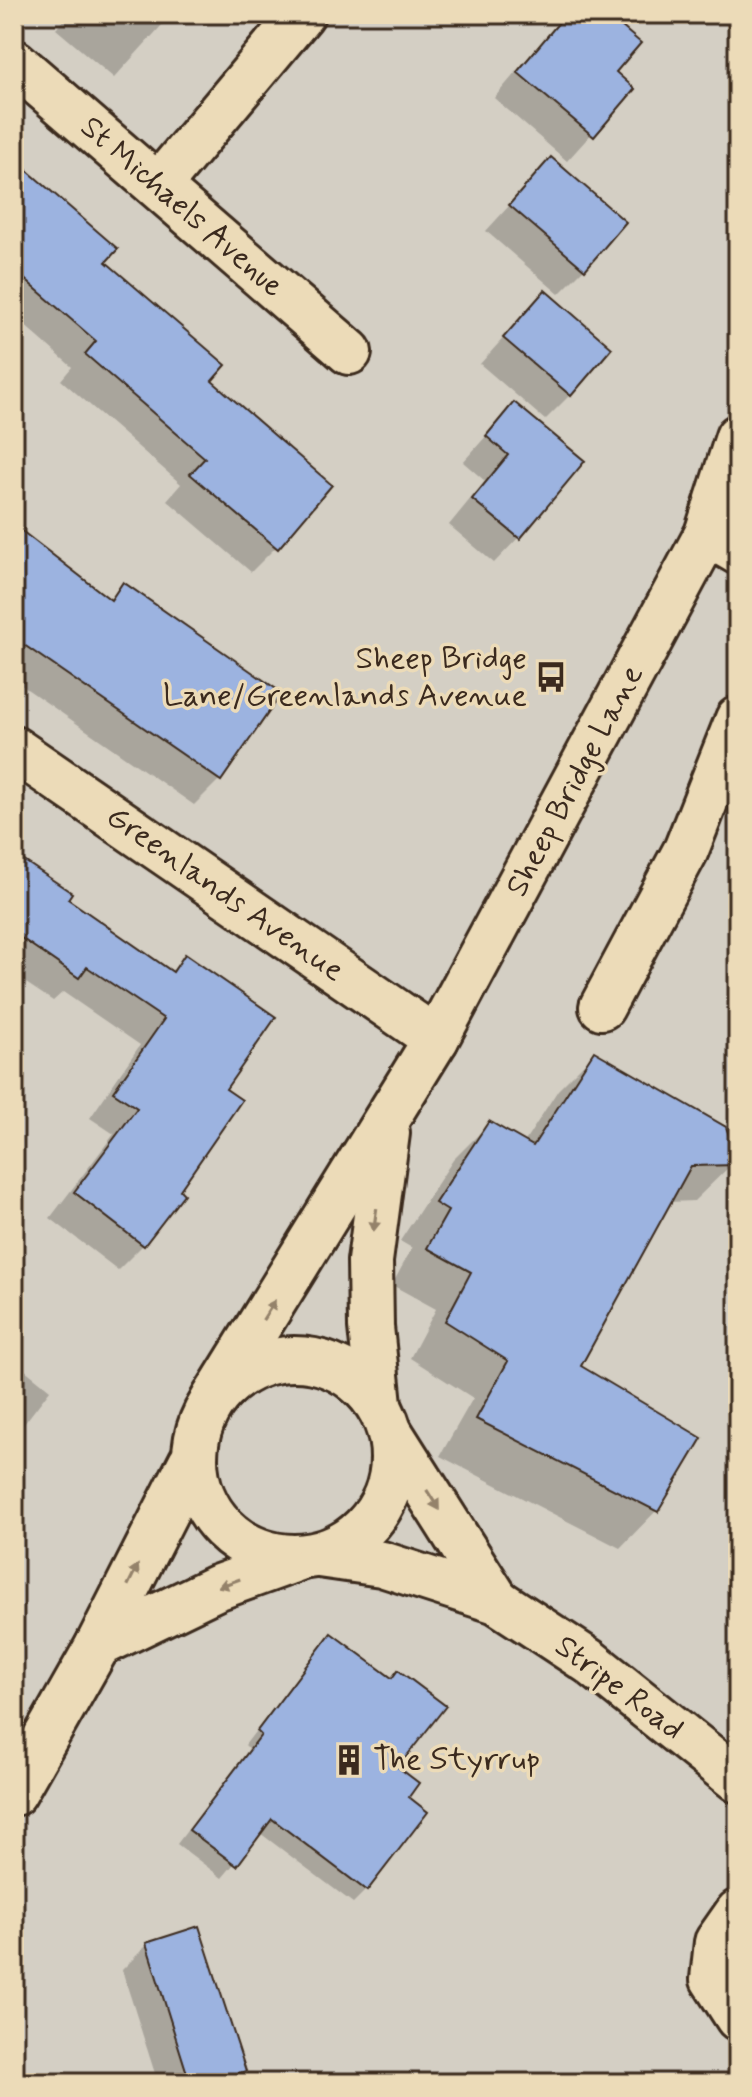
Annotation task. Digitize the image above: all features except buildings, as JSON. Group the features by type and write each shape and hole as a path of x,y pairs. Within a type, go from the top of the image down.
{"main road":[{"path":"159,185 302,14"},
{"name":"St Michaels Avenue","path":"14,62 349,352"},
{"name":"Sheep Bridge Lane","path":"213,1400 436,1039 722,543 738,437"},
{"path":"602,1007 686,850 738,719"},
{"name":"Greenlands Avenue","path":"14,749 436,1039"},
{"name":"Sheep Bridge Lane","path":"385,1419 371,1327 370,1261 390,1115"},
{"path":"14,1793 98,1645 191,1462 195,1438 213,1400 236,1377 266,1362 298,1358 329,1364 357,1380 385,1419 393,1468 384,1501 364,1529 340,1547 216,1588 98,1645"},
{"name":"Stripe Road","path":"385,1419 497,1601"},
{"path":"191,1462 198,1491 207,1509 223,1528 246,1545 273,1555 310,1556"},
{"name":"Stripe Road","path":"310,1556 382,1564 497,1601 590,1662 738,1780"},
{"path":"738,1912 717,1942 713,1979 738,2018"}],"place":[{"name":"Sheep Bridge Lane/Greenlands Avenue","path":"551,677"},
{"name":"The Styrrup","path":"349,1760"}]}
